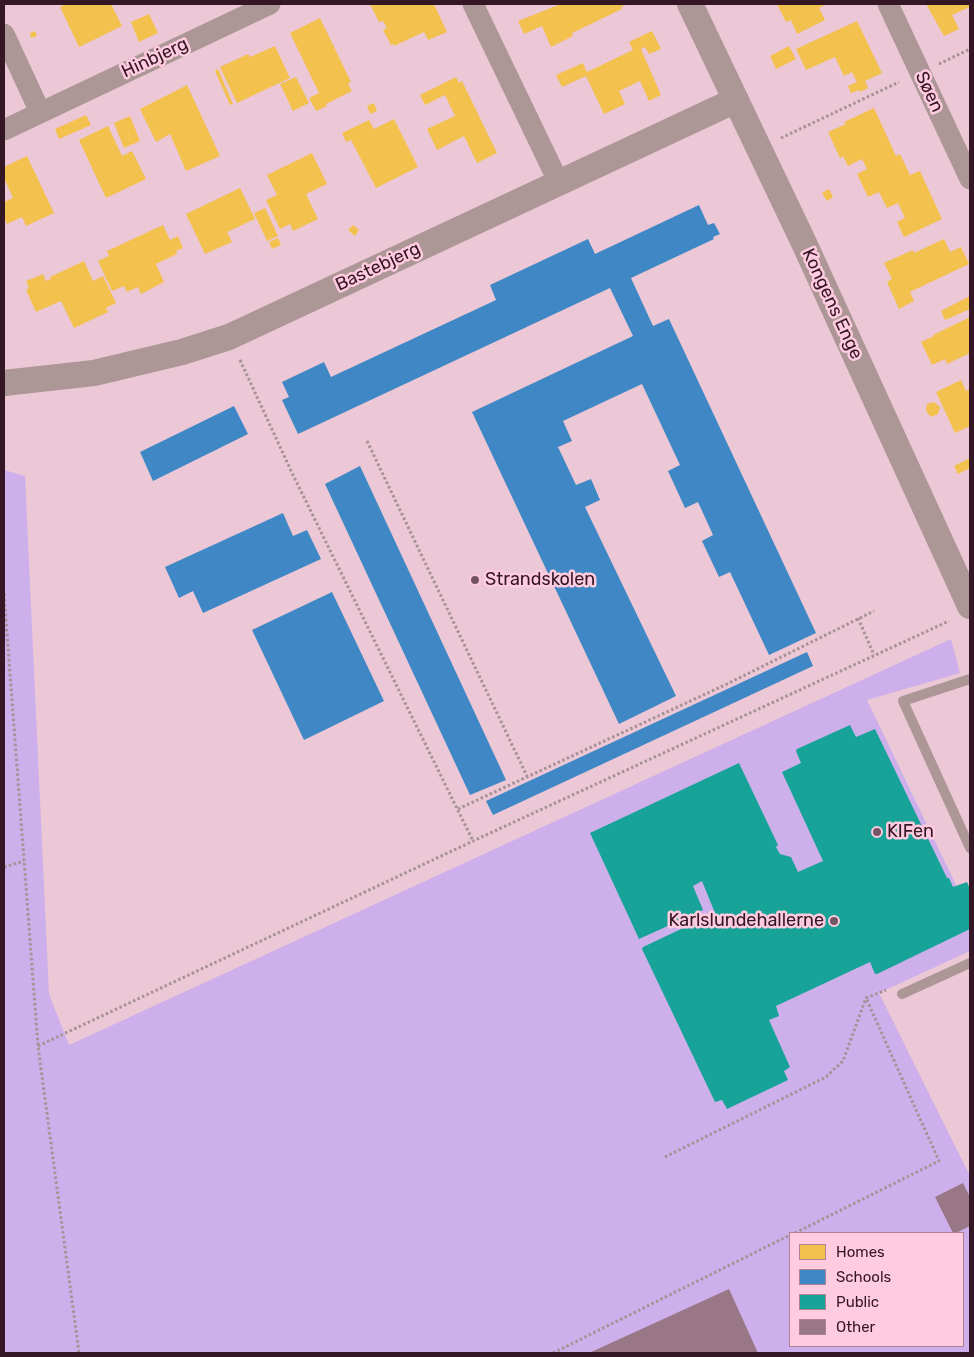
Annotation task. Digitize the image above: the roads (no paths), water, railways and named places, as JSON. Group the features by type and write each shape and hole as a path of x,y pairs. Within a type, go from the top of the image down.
{"street":[{"name":"Hinbjerg","path":"4,130 270,4"},
{"path":"473,4 559,183"},
{"name":"Kongens Enge","path":"690,4 758,148 962,612"},
{"name":"Søen","path":"888,4 970,179"},
{"path":"4,34 40,112"},
{"name":"Bastebjerg","path":"4,383 94,373 182,352 229,337 736,100"}],"lane":[{"path":"970,679 903,701 970,848"},
{"path":"902,994 970,963"}],"place":[{"name":"Strandskolen","path":"475,580"},
{"name":"KIFen","path":"877,832"},
{"name":"Karlslundehallerne","path":"834,921"}]}
